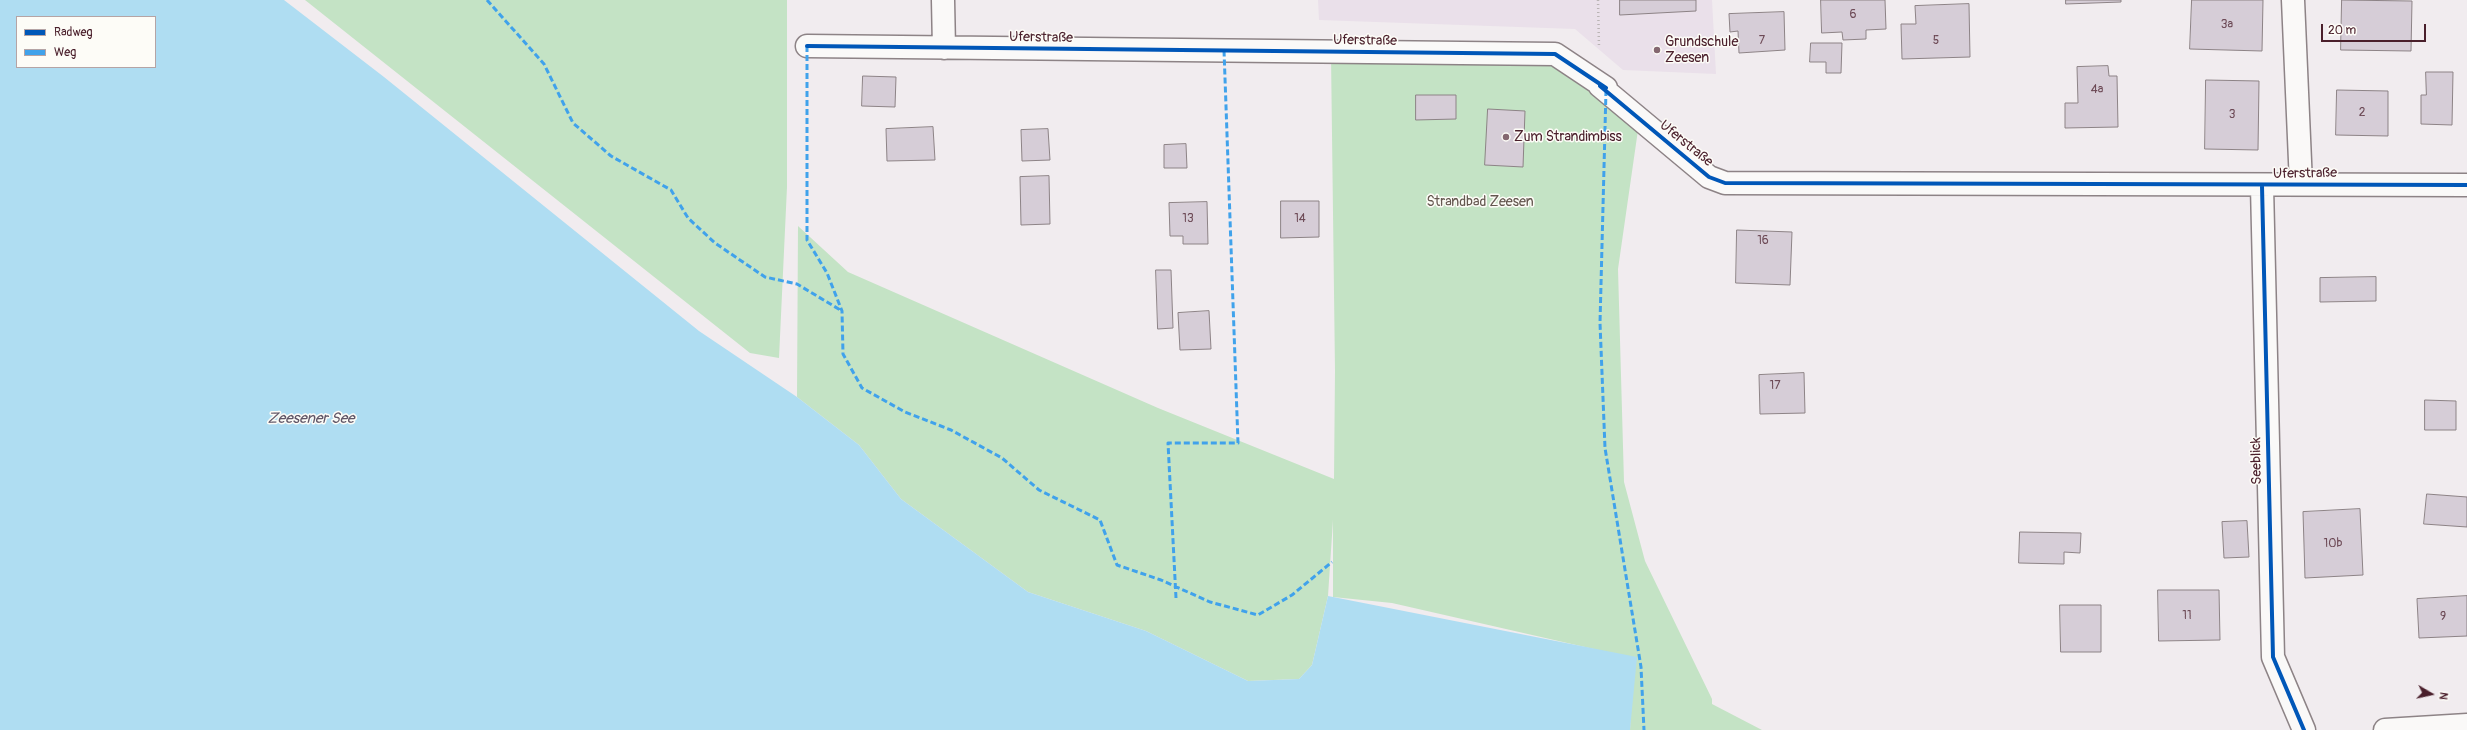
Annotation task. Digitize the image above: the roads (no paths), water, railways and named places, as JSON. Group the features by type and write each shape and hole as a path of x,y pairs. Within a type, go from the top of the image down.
{"street":[{"path":"943,0 944,48"},
{"name":"Uferstraße","path":"2293,0 2301,184"},
{"name":"Uferstraße","path":"807,46 1555,54 1570,62 1606,88 1600,86 1709,177 1726,183 2262,186 2301,184 2467,185"},
{"name":"Seeblick","path":"2262,186 2273,657 2304,730"},
{"path":"2385,730 2467,725"}],"water":[{"name":"Zeesener See","path":"0,0 284,0 384,77 699,331 797,397 859,445 901,499 1028,592 1146,631 1248,681 1299,679 1312,665 1328,596 1637,657 1630,730 0,730"}],"place":[{"name":"Grundschule Zeesen","path":"1657,50"},
{"name":"Zum Strandimbiss","path":"1506,137"}],"park label":[{"name":"Strandbad Zeesen","path":"1480,202"}]}
